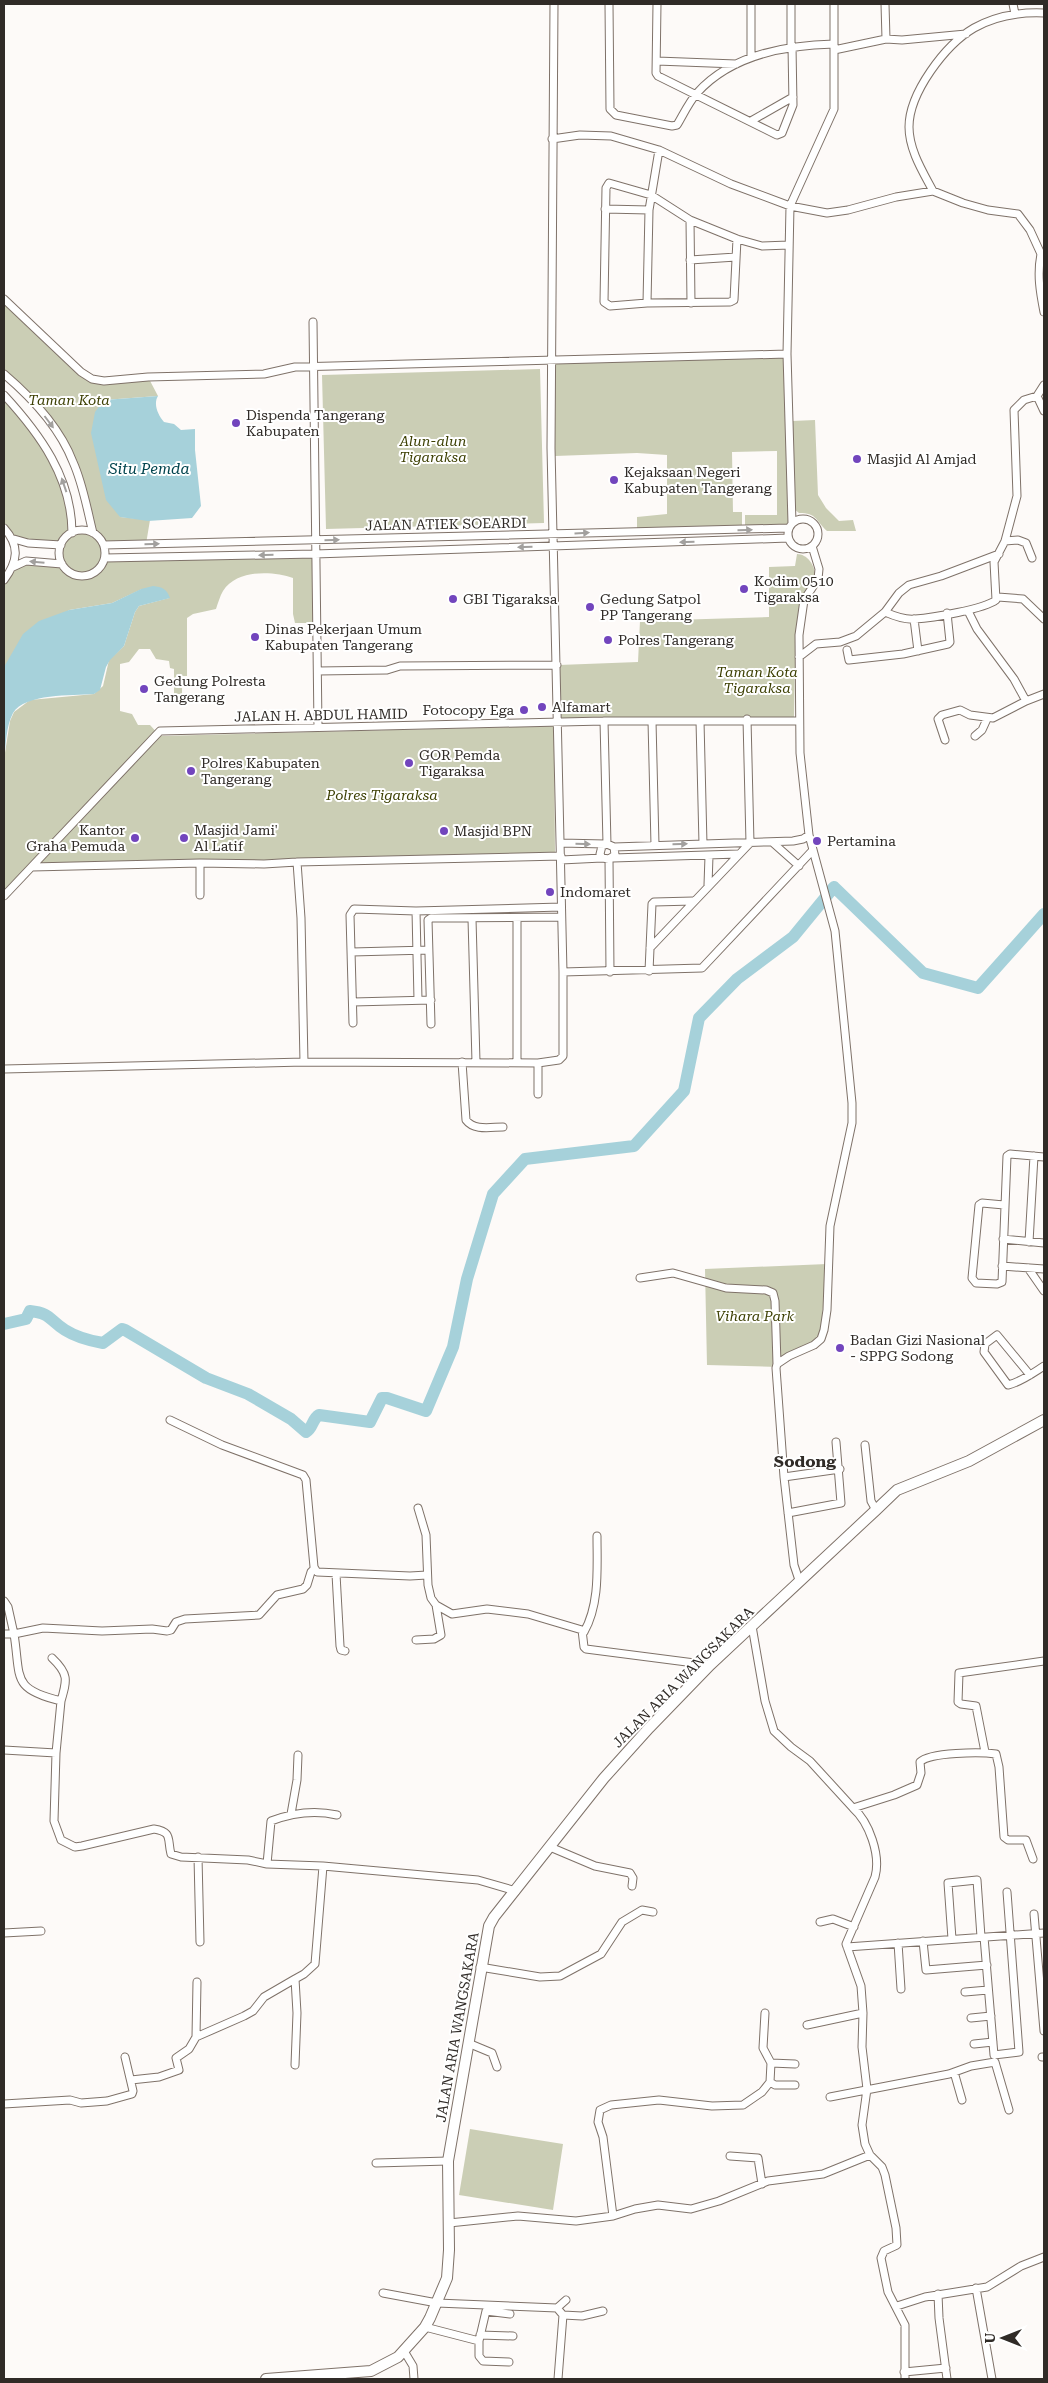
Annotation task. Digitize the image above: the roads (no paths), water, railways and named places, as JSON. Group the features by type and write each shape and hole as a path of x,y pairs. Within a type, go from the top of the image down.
{"street":[{"path":"4,1069 304,1062 538,1063 559,1060 562,1056 561,843 553,546 551,360 554,4"},
{"path":"609,4 610,109 612,113 674,126 677,125 696,93 718,74 751,57 791,46 834,47 886,39 902,40 966,34"},
{"path":"657,4 656,73 661,78 696,93 780,135 793,105 791,4"},
{"path":"751,4 751,57"},
{"path":"790,526 804,519 814,524 818,535 812,546 806,549 798,548 792,545 788,538 790,526 787,354 790,206 834,108 834,4"},
{"path":"885,4 886,39"},
{"path":"1014,4 1015,14"},
{"path":"933,191 912,148 909,127 915,102 925,78 966,34 976,27 1015,14 1044,13"},
{"path":"657,61 737,64"},
{"path":"751,121 793,97"},
{"path":"552,139 580,135 612,136 659,150 731,184 790,206 827,213 848,210 896,197 933,191 963,203 988,210 1018,214 1030,230 1043,254 1039,266 1039,286 1044,312"},
{"path":"647,303 648,210 659,150"},
{"path":"737,239 734,300 610,306 604,302 605,209 606,188 609,183 651,195 690,220 737,239 762,246 789,245"},
{"path":"605,209 648,210"},
{"path":"690,220 691,303"},
{"path":"690,260 736,257"},
{"path":"4,299 81,372 92,380 264,374 295,367 312,366 787,354"},
{"path":"312,322 318,727"},
{"path":"4,374 19,387 50,423 73,461 93,533 104,545 105,558 101,566 89,576 73,574 62,564 60,557 61,545 72,533 79,530 93,533"},
{"path":"998,597 994,562 1006,541 1017,496 1014,410 1024,400 1037,396 1044,385"},
{"path":"4,395 36,432 59,470 72,516 72,533"},
{"path":"1037,396 1044,410"},
{"name":"JALAN ATIEK SOEARDI","path":"104,545 553,535 790,526"},
{"path":"4,528 14,539 28,543 61,545"},
{"name":"JALAN ATIEK SOEARDI","path":"105,558 315,554 788,538"},
{"path":"13,567 14,539"},
{"path":"1006,541 1018,540 1026,543 1032,558"},
{"path":"777,1364 814,1345 821,1339 824,1330 827,1310 830,1226 852,1123 852,1102 835,931 809,834 800,760 799,657 802,609 804,600 818,579 819,568 812,546"},
{"path":"799,657 816,644 840,642 856,636 885,612 909,585 941,576 999,554"},
{"path":"4,580 13,567 26,561 62,564"},
{"path":"885,612 894,616 914,619 968,611 990,604 998,597 1023,599 1044,619"},
{"path":"968,611 977,629 1014,679 1026,701"},
{"path":"847,650 849,660 918,651 949,643 947,613"},
{"path":"914,619 918,651"},
{"path":"318,671 387,670 400,666 557,665"},
{"path":"945,740 938,719 942,715 960,710 970,715 978,715 987,719 993,718 1044,694"},
{"path":"650,948 750,842 747,719"},
{"name":"JALAN H. ABDUL HAMID","path":"4,896 160,731 604,721 747,719 800,721"},
{"path":"975,736 982,730 987,719"},
{"path":"700,720 703,844"},
{"path":"604,721 606,844 600,850 608,858 610,972"},
{"path":"652,721 655,845"},
{"path":"561,843 606,844 614,848 772,842 798,840 809,834"},
{"path":"772,842 799,866"},
{"path":"608,858 615,851 614,848"},
{"path":"563,972 649,971 704,967 813,850"},
{"path":"32,867 608,858 738,854"},
{"path":"708,885 709,856"},
{"path":"297,862 301,918 304,1062"},
{"path":"200,863 200,895"},
{"path":"649,971 652,904 654,902 693,901"},
{"path":"353,1023 350,915 354,909 416,911 561,907"},
{"path":"498,909 498,918"},
{"path":"416,911 418,1000"},
{"path":"432,1024 428,920 561,917"},
{"path":"517,918 517,1063"},
{"path":"472,919 476,1062"},
{"path":"352,952 428,950"},
{"path":"353,1002 431,1000"},
{"path":"462,1062 466,1120 470,1125 478,1128 503,1127"},
{"path":"538,1063 538,1094"},
{"path":"1004,1205 982,1203 979,1205 974,1281 976,1284 1000,1284 1007,1156 1010,1154 1044,1156"},
{"path":"1029,1242 1034,1156"},
{"path":"1003,1239 1044,1243"},
{"path":"1002,1266 1044,1269"},
{"path":"1028,1268 1044,1291"},
{"path":"640,1278 673,1274 726,1288 766,1290 772,1293 775,1300 776,1373 784,1477 794,1564 799,1580"},
{"path":"1030,1375 997,1334 985,1344 984,1352 1008,1385 1030,1375 1044,1366"},
{"path":"170,1420 222,1445 303,1475 306,1480 314,1569"},
{"name":"JALAN ARIA WANGSAKARA","path":"266,2379 371,2375 404,2351 425,2328 447,2278 449,2222 448,2161 480,1967 489,1926 494,1917 516,1892 604,1778 710,1665 799,1580 898,1490 968,1461 1044,1420"},
{"path":"788,1513 841,1503 840,1469 836,1442"},
{"path":"865,1445 871,1501 876,1510"},
{"path":"784,1477 840,1469"},
{"path":"418,1508 426,1535 427,1575 431,1598 436,1605 452,1614 488,1609 528,1614 584,1632"},
{"path":"597,1536 596,1590 589,1623 584,1632 584,1647 586,1649 710,1665"},
{"path":"314,1569 320,1573 336,1574 427,1575"},
{"path":"4,1634 14,1634 43,1628 102,1631 152,1629 167,1631 176,1622 185,1620 259,1615 277,1595 303,1589 307,1585 310,1572 314,1569"},
{"path":"336,1574 340,1646 341,1650 345,1651"},
{"path":"4,1601 8,1606 14,1634 19,1676 22,1684 32,1693 61,1701"},
{"path":"416,1640 434,1638 441,1635 436,1605"},
{"path":"752,1626 765,1701 774,1731 810,1761 853,1808 872,1836 876,1865 875,1876 846,1947 861,1986 863,2013 862,2047 867,2089 862,2125 865,2144 870,2155 882,2167 896,2228 898,2245 884,2251 881,2258 888,2292 897,2306 905,2325 905,2375 946,2368"},
{"path":"52,1658 65,1673 66,1681 61,1701 56,1753 54,1821 61,1840 75,1847 154,1829 162,1830 167,1834 172,1855 478,1880 516,1892"},
{"path":"985,1752 976,1706 958,1702 959,1673 1044,1661"},
{"path":"4,1750 56,1753"},
{"path":"853,1808 894,1795 917,1785 921,1773 920,1762 924,1758 985,1752 996,1754 998,1756 1004,1837 1008,1840 1026,1840 1033,1859"},
{"path":"291,1814 297,1780 298,1755"},
{"path":"268,1864 271,1821 291,1814 322,1812 337,1815"},
{"path":"550,1846 594,1866 630,1873 633,1878 632,1886"},
{"path":"198,1857 200,1942"},
{"path":"196,2037 244,2016 253,2010 264,1997 295,1979 315,1964 323,1866"},
{"path":"952,1939 948,1883 977,1880 994,2055 1019,2052 1007,1892"},
{"path":"480,1967 540,1977 560,1976 601,1954 626,1919 642,1910 653,1912"},
{"path":"1034,1914 1044,2031"},
{"path":"820,1922 833,1919 854,1927"},
{"path":"4,1933 41,1931"},
{"path":"846,1947 1044,1933"},
{"path":"923,1942 926,1970 986,1965"},
{"path":"898,1943 901,1989"},
{"path":"295,1979 297,2013 295,2065"},
{"path":"131,2080 159,2076 179,2070 176,2058 192,2045 196,2037 197,1982"},
{"path":"965,1992 988,1990"},
{"path":"613,2216 602,2137 598,2122 600,2110 611,2105 659,2100 712,2106 740,2106 762,2092 770,2082 771,2063 763,2048 765,2013"},
{"path":"807,2025 863,2013"},
{"path":"971,2018 991,2016"},
{"path":"974,2044 992,2042"},
{"path":"468,2043 492,2053 497,2067"},
{"path":"4,2104 70,2100 82,2103 107,2101 133,2094 125,2057"},
{"path":"830,2097 994,2062 1009,2110"},
{"path":"771,2063 795,2064"},
{"path":"954,2072 962,2100"},
{"path":"770,2082 775,2085 795,2085"},
{"path":"449,2222 518,2216 576,2221 613,2216 658,2204 691,2210 776,2179 823,2174 870,2155"},
{"path":"730,2156 758,2158 762,2184"},
{"path":"376,2164 448,2161"},
{"path":"897,2306 938,2294 987,2287 1021,2266 1044,2257"},
{"path":"976,2288 992,2379"},
{"path":"383,2293 437,2303 557,2308 566,2300"},
{"path":"938,2294 939,2318 947,2379"},
{"path":"557,2308 563,2315 558,2379"},
{"path":"510,2314 486,2311 480,2338 479,2356 482,2361 510,2362"},
{"path":"563,2315 582,2316 603,2312"},
{"path":"425,2328 480,2338 513,2336"},
{"path":"404,2351 413,2366 414,2379"}],"water":[{"name":"Situ Pemda","path":"158,396 156,402 157,409 164,422 174,424 181,430 195,429 195,450 201,506 192,518 148,521 120,517 106,500 91,433 95,412 104,400"},
{"path":"153,586 164,589 170,598 139,606 135,612 124,646 110,660 106,667 100,690 94,694 38,699 19,707 13,713 9,724 4,759 4,667 23,634 39,621 69,610 112,603 141,589"}],"waterway":[{"path":"4,1324 26,1319 30,1311 46,1315 74,1335 98,1342 103,1343 122,1329 125,1330 206,1378 248,1394 291,1419 306,1432 319,1415 370,1422 382,1398 426,1411 453,1347 467,1279 493,1194 525,1159 634,1146 684,1091 699,1018 737,979 793,937 834,887 923,973 978,988 1044,914"}],"place":[{"name":"Dispenda Tangerang Kabupaten","path":"236,423"},
{"name":"Masjid Al Amjad","path":"857,459"},
{"name":"Kejaksaan Negeri Kabupaten Tangerang","path":"614,480"},
{"name":"Kodim 0510 Tigaraksa","path":"744,589"},
{"name":"GBI Tigaraksa","path":"453,599"},
{"name":"Gedung Satpol PP Tangerang","path":"590,607"},
{"name":"Dinas Pekerjaan Umum Kabupaten Tangerang","path":"255,637"},
{"name":"Polres Tangerang","path":"608,640"},
{"name":"Gedung Polresta Tangerang","path":"144,689"},
{"name":"Alfamart","path":"542,707"},
{"name":"Fotocopy Ega","path":"524,710"},
{"name":"GOR Pemda Tigaraksa","path":"409,763"},
{"name":"Polres Kabupaten Tangerang","path":"191,771"},
{"name":"Masjid BPN","path":"444,831"},
{"name":"Kantor Graha Pemuda","path":"135,838"},
{"name":"Masjid Jami' Al Latif","path":"184,838"},
{"name":"Pertamina","path":"817,841"},
{"name":"Indomaret","path":"550,892"},
{"name":"Badan Gizi Nasional - SPPG Sodong","path":"840,1348"}],"district":[{"name":"Sodong","path":"805,1461"}],"park label":[{"name":"Taman Kota","path":"69,400"},
{"name":"Alun-alun Tigaraksa","path":"433,450"},
{"name":"Taman Kota Tigaraksa","path":"757,680"},
{"name":"Polres Tigaraksa","path":"382,795"},
{"name":"Vihara Park","path":"755,1316"}]}
